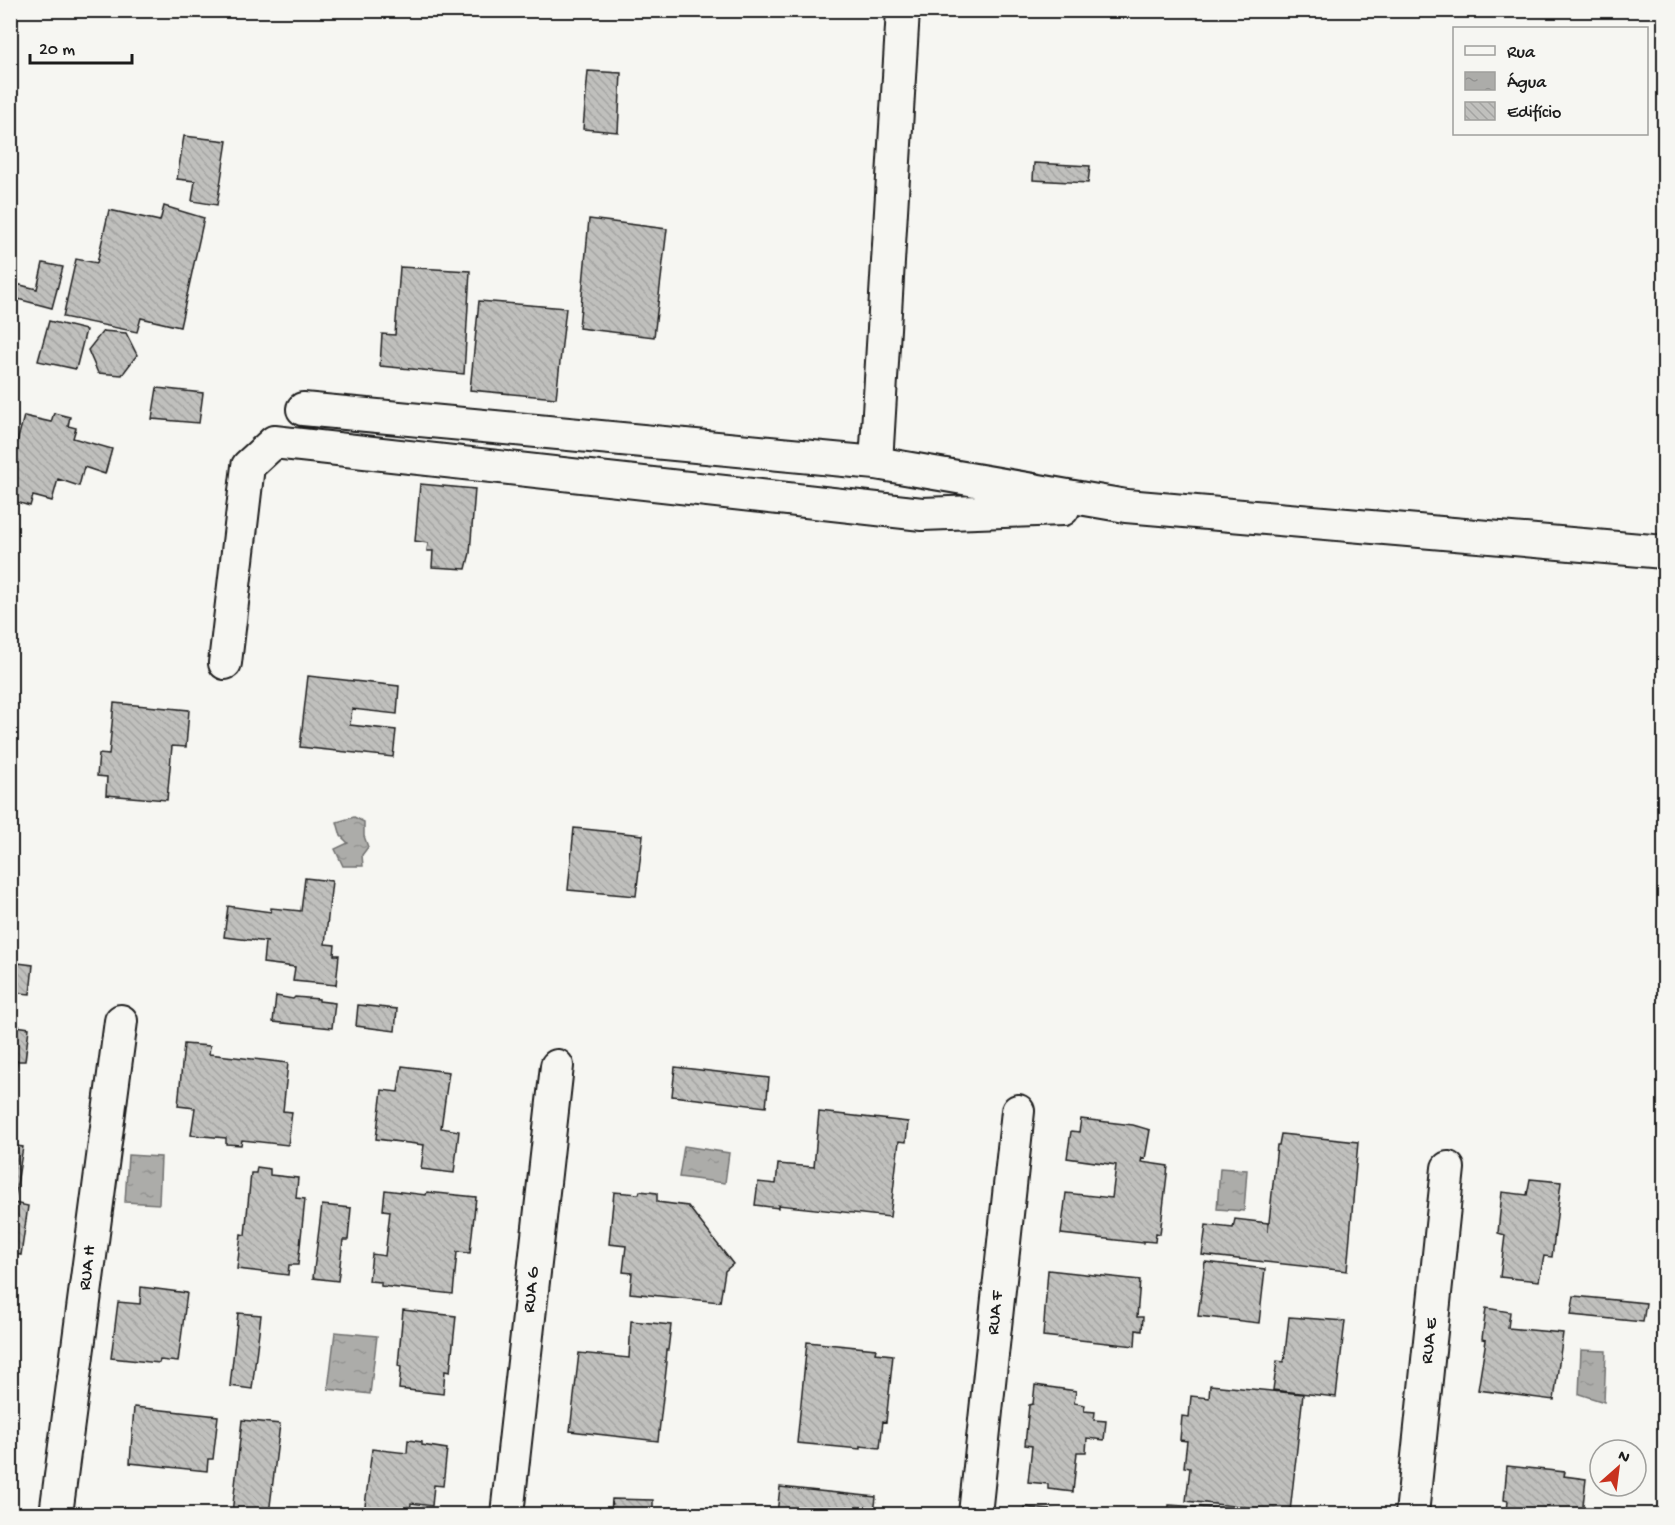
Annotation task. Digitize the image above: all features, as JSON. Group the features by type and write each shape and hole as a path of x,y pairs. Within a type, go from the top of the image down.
{"street":[{"path":"876,463 903,10"},
{"path":"303,409 876,463 1126,506 1665,552"},
{"path":"225,663 248,466 274,442 922,514 1126,506"},
{"name":"RUA H","path":"56,1515 121,1021"},
{"name":"RUA G","path":"507,1515 557,1066"},
{"name":"RUA F","path":"975,1515 1018,1111"},
{"name":"RUA E","path":"1412,1515 1448,1168"}],"water":[{"path":"354,817 364,822 364,836 368,847 362,855 363,866 343,866 335,849 348,843 341,836 337,822"},
{"path":"684,1146 729,1153 725,1183 679,1177"},
{"path":"128,1155 161,1157 159,1204 125,1202"},
{"path":"1220,1168 1247,1170 1244,1211 1217,1209"},
{"path":"335,1332 377,1336 370,1394 328,1389"},
{"path":"1581,1350 1606,1351 1604,1402 1579,1394"}],"building":[{"path":"588,71 621,73 618,132 583,129"},
{"path":"184,136 227,141 217,205 192,201 195,181 177,179"},
{"path":"1034,163 1090,166 1088,183 1033,180"},
{"path":"164,206 204,218 180,327 141,318 137,332 63,317 76,259 97,263 109,210 160,221"},
{"path":"589,219 667,229 654,337 579,328"},
{"path":"43,263 63,267 52,308 10,297 12,283 37,289"},
{"path":"400,267 470,271 464,374 380,366 382,334 395,335"},
{"path":"479,301 566,308 556,398 470,390"},
{"path":"49,321 86,330 76,369 38,361"},
{"path":"103,331 126,333 137,355 122,375 98,373 88,350"},
{"path":"157,388 203,393 199,423 152,419"},
{"path":"54,413 70,417 68,426 76,428 73,438 112,449 105,474 84,467 79,486 58,479 52,501 33,496 30,506 10,500 10,468 24,416 51,422"},
{"path":"420,484 475,489 470,553 466,569 432,567 433,551 427,551 428,543 415,541"},
{"path":"308,676 399,686 397,714 352,709 350,725 396,730 393,757 300,747"},
{"path":"114,703 189,710 186,747 172,746 167,800 106,795 107,777 97,776 99,754 109,755"},
{"path":"574,828 643,835 636,896 568,890"},
{"path":"305,878 332,881 325,944 335,945 334,955 339,955 336,985 293,981 295,967 263,963 265,942 268,942 224,937 228,906 271,912 271,908 301,911"},
{"path":"10,962 33,965 30,994 10,992"},
{"path":"276,996 293,999 295,997 319,999 319,1001 335,1003 332,1028 273,1022"},
{"path":"358,1005 397,1009 395,1031 356,1026"},
{"path":"10,1025 29,1028 25,1061 17,1061 12,1101"},
{"path":"184,1044 210,1046 209,1054 288,1063 283,1111 292,1112 288,1145 242,1140 241,1145 226,1144 226,1138 191,1135 195,1108 178,1106"},
{"path":"402,1066 449,1072 441,1128 459,1131 454,1173 421,1169 424,1145 376,1139 382,1090 398,1092"},
{"path":"675,1067 769,1078 766,1107 672,1096"},
{"path":"819,1112 908,1122 906,1142 899,1141 890,1217 778,1205 778,1208 755,1205 758,1182 776,1184 778,1164 814,1167"},
{"path":"1081,1119 1133,1125 1150,1130 1145,1159 1142,1158 1141,1162 1168,1166 1160,1234 1156,1233 1155,1242 1143,1241 1143,1243 1061,1234 1066,1193 1112,1198 1116,1165 1067,1158 1071,1131 1079,1132"},
{"path":"1081,1119 1133,1125 1150,1130 1145,1159 1142,1158 1141,1162 1168,1166 1160,1234 1156,1233 1155,1242 1143,1241 1143,1243 1061,1234 1066,1193 1112,1198 1116,1165 1067,1158 1071,1131 1079,1132"},
{"path":"1281,1134 1358,1142 1347,1271 1202,1255 1206,1225 1233,1228 1235,1219 1268,1223 1268,1232 1277,1145 1279,1145"},
{"path":"10,1145 23,1147 14,1203 28,1206 21,1255 10,1253"},
{"path":"257,1167 270,1169 270,1175 298,1178 296,1198 305,1199 298,1265 289,1265 288,1275 237,1269 241,1234 245,1235 251,1173 256,1173"},
{"path":"1530,1179 1561,1182 1552,1257 1544,1256 1539,1281 1500,1277 1505,1235 1498,1233 1502,1192 1527,1195"},
{"path":"385,1190 426,1195 427,1192 476,1197 470,1253 457,1252 453,1294 381,1286 381,1282 369,1281 372,1254 385,1256 390,1211 383,1210"},
{"path":"640,1191 657,1193 657,1202 688,1206 733,1264 725,1271 720,1302 630,1293 632,1273 623,1272 626,1246 609,1244 614,1192 639,1194"},
{"path":"322,1205 351,1208 348,1240 343,1240 338,1281 313,1278"},
{"path":"1205,1262 1265,1269 1259,1323 1198,1316"},
{"path":"1048,1270 1140,1280 1137,1317 1143,1317 1142,1331 1136,1330 1135,1346 1043,1336"},
{"path":"141,1287 187,1293 178,1362 160,1360 159,1363 111,1358 118,1302 140,1304"},
{"path":"1574,1296 1646,1303 1643,1322 1571,1315"},
{"path":"1486,1308 1510,1312 1508,1328 1563,1333 1554,1400 1478,1390 1486,1340 1482,1339"},
{"path":"403,1310 456,1316 450,1372 445,1371 443,1394 399,1389 401,1367 398,1366"},
{"path":"238,1313 261,1315 252,1389 230,1386"},
{"path":"1289,1317 1345,1321 1336,1397 1273,1390 1277,1361 1284,1362"},
{"path":"631,1321 671,1325 668,1350 666,1350 665,1362 667,1362 658,1441 570,1431 579,1353 629,1358"},
{"path":"807,1342 876,1349 875,1353 893,1355 886,1422 883,1421 880,1448 860,1446 860,1449 797,1443"},
{"path":"1035,1385 1076,1391 1074,1403 1085,1405 1084,1411 1095,1412 1094,1420 1106,1421 1104,1440 1087,1438 1086,1452 1077,1452 1073,1492 1048,1489 1048,1484 1028,1482 1032,1446 1025,1445 1029,1405 1033,1404"},
{"path":"1210,1385 1303,1394 1290,1512 1186,1501 1190,1468 1184,1467 1187,1441 1180,1440 1182,1416 1189,1417 1191,1396 1209,1398"},
{"path":"1210,1385 1303,1394 1290,1512 1186,1501 1190,1468 1184,1467 1187,1441 1180,1440 1182,1416 1189,1417 1191,1396 1209,1398"},
{"path":"134,1407 218,1416 213,1459 208,1459 207,1471 130,1463"},
{"path":"242,1420 280,1424 269,1514 232,1514"},
{"path":"408,1440 447,1449 443,1486 434,1485 432,1506 411,1503 410,1514 364,1514 372,1449 407,1453"},
{"path":"1507,1466 1565,1472 1564,1476 1586,1479 1582,1514 1508,1514 1508,1501 1504,1500"},
{"path":"780,1487 876,1497 874,1514 777,1514"},
{"path":"612,1499 653,1500 653,1514 611,1514"},
{"path":"1169,1505 1243,1510 1243,1514 1168,1514"},
{"path":"1024,1507 1087,1514 1023,1514"}]}
